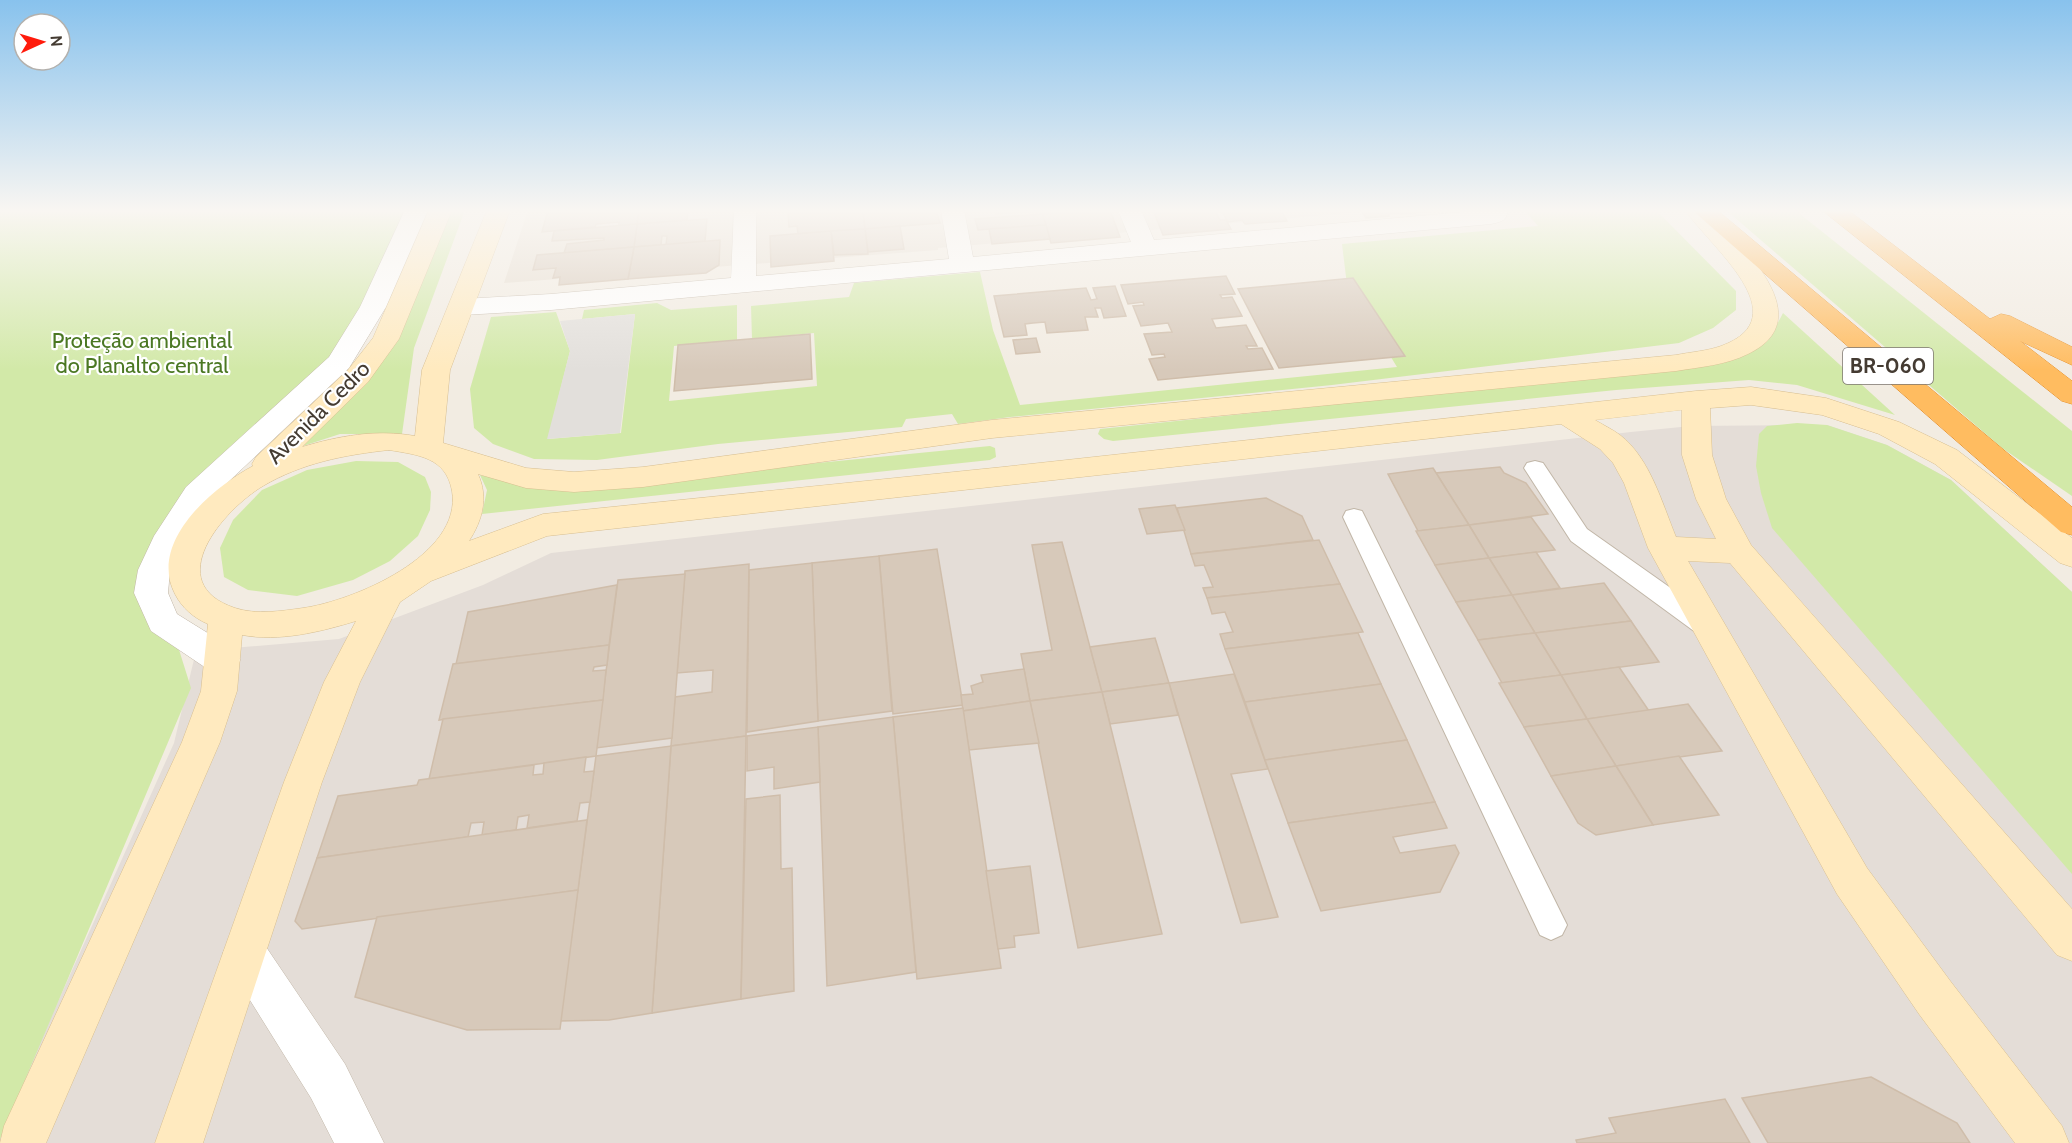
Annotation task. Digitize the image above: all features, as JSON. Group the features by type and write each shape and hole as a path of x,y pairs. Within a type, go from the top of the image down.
{"highway":[{"name":"BR-060","path":"1766,263 2072,524"},
{"path":"1902,263 2072,395"},
{"path":"1935,289 2072,357"}],"street":[{"path":"222,660 163,622 151,593 154,570 170,536 197,494 339,362 373,307 393,263"},
{"name":"Avenida Cedro","path":"250,481 358,376 386,339 418,263"},
{"path":"436,451 436,370 479,263"},
{"path":"743,283 744,263"},
{"path":"462,307 551,302 958,263"},
{"path":"1742,263 1762,295 1767,315 1763,330 1747,344 1718,355 1676,363 992,429 643,477 574,482 526,478 436,451 389,441 343,445 296,458 250,481 219,504 196,530 184,558 185,583 199,605 226,619 262,624 303,622 346,612 403,584 543,525 1003,477 1696,400 1751,396 1827,407 1889,428 1946,457 2072,555"},
{"path":"1696,400 1697,455 1711,499 1739,552 2072,941"},
{"path":"1565,414 1610,442 1625,458 1639,483 1664,548 1852,881 1935,998 2046,1143"},
{"path":"1090,421 1076,433 1079,451 1090,461 1118,464"},
{"path":"992,429 1010,438 1019,459 1003,477"},
{"path":"179,1143 303,782 342,682 403,584 448,547 465,519 470,493 462,471 436,451"},
{"path":"1664,548 1739,552"},
{"path":"21,1143 201,742 219,690 226,619"},
{"path":"245,953 328,1081 360,1143"}],"lane":[{"path":"1535,468 1579,535 1709,628"},
{"path":"1354,517 1551,926"}],"shaded area":[{"path":"510,263 763,263 504,283"},
{"path":"635,314 620,433 547,439 570,351 560,321"},
{"path":"1827,425 1887,445 1951,480 2072,592 2072,1143 0,1143 0,1131 174,743 196,651 339,639 483,585 551,553 1631,432 1691,426"}],"green space":[{"name":"Proteção ambiental do Planalto central","path":"0,263 390,263 339,362 235,461 154,570 191,688 0,1139"},
{"path":"425,263 445,263 414,348 402,434 340,434 303,446 383,361"},
{"path":"1344,263 1709,263 1736,291 1736,310 1713,328 1679,343 1332,385 958,424 952,414 906,419 902,427 718,444 597,460 534,459 493,444 474,428 470,389 491,317 556,312 570,351 548,439 621,433 635,314 582,319 584,310 657,303 671,310 737,305 737,340 674,346 669,401 817,386 814,333 752,339 751,306 849,297 854,283 980,272 993,330 1020,405 1397,367 1347,285"},
{"path":"1788,263 1862,263 2072,431 2072,496 2002,448"},
{"path":"1783,313 1895,415 1797,385 1749,380 1616,390 1113,441 1104,439 1098,434 1100,429 1366,401 1745,352 1768,337"},
{"path":"1797,423 1827,425 1887,445 1951,480 2072,592 2072,874 1772,528 1761,493 1756,466 1759,434 1767,426"},
{"path":"990,446 995,448 996,457 990,460 482,514 487,490 480,475 546,490"},
{"path":"356,461 398,462 425,477 431,492 430,510 418,536 390,561 353,580 297,596 248,590 224,577 220,548 233,520 262,490 307,470"}],"building":[{"path":"535,263 631,263 628,279 559,285 560,277 553,278 556,268 533,270"},
{"path":"631,263 719,263 706,273 628,279"},
{"path":"771,263 809,263 771,267"},
{"path":"1226,276 1235,294 1220,295 1222,298 1232,297 1242,316 1212,319 1216,328 1246,325 1257,346 1246,346 1248,349 1262,348 1273,369 1158,380 1149,359 1165,357 1164,354 1152,355 1144,334 1172,332 1168,323 1141,326 1133,306 1144,305 1143,302 1128,304 1121,285"},
{"path":"1353,278 1405,356 1279,368 1238,289"},
{"path":"1115,286 1126,316 1104,318 1101,308 1095,308 1098,317 1085,317 1088,330 1047,333 1045,322 1025,324 1027,335 1004,337 994,296 1086,288 1091,300 1097,299 1093,288"},
{"path":"810,334 812,379 674,391 678,345"},
{"path":"1036,338 1040,352 1016,354 1013,340"},
{"path":"1500,467 1504,473 1526,483 1548,514 1469,525 1436,473"},
{"path":"1433,468 1469,525 1418,531 1388,474"},
{"path":"1266,498 1302,516 1313,540 1191,554 1177,508"},
{"path":"1175,505 1185,530 1147,534 1139,509"},
{"path":"1531,517 1555,550 1489,558 1469,525"},
{"path":"1469,525 1489,558 1435,565 1416,531"},
{"path":"1319,540 1340,584 1207,598 1203,588 1213,587 1204,565 1195,566 1191,554"},
{"path":"1062,542 1102,692 1030,701 1021,654 1052,650 1032,545"},
{"path":"937,549 963,705 893,714 879,556"},
{"path":"1536,552 1560,588 1512,595 1489,558"},
{"path":"879,556 892,711 818,721 812,563"},
{"path":"1489,558 1512,595 1456,602 1435,565"},
{"path":"812,563 818,721 747,732 749,570"},
{"path":"749,564 746,736 671,746 675,697 712,692 713,670 677,673 685,571"},
{"path":"685,574 672,738 596,748 618,580"},
{"path":"1604,583 1631,621 1535,633 1512,595"},
{"path":"1340,584 1363,632 1225,649 1220,634 1233,632 1225,612 1212,614 1207,598"},
{"path":"617,585 609,645 456,664 468,612"},
{"path":"1512,595 1535,633 1478,640 1456,602"},
{"path":"1631,621 1659,662 1561,675 1535,633"},
{"path":"1358,633 1381,684 1245,702 1225,649"},
{"path":"1535,633 1561,675 1502,683 1478,640"},
{"path":"1155,638 1169,683 1102,692 1090,647"},
{"path":"609,645 607,665 594,667 593,671 606,670 603,700 439,720 453,664"},
{"path":"1619,667 1649,711 1587,719 1561,675"},
{"path":"1024,669 1030,701 963,711 961,695 973,694 971,686 983,682 981,675"},
{"path":"1234,674 1268,769 1231,774 1278,917 1241,923 1169,683"},
{"path":"1561,675 1587,719 1524,727 1499,683"},
{"path":"1169,683 1178,715 1110,724 1102,692"},
{"path":"1381,684 1407,740 1265,760 1245,702"},
{"path":"1102,692 1162,934 1078,948 1030,701"},
{"path":"603,700 596,756 429,779 443,719"},
{"path":"1030,701 1039,743 969,750 963,711"},
{"path":"1688,704 1722,751 1616,766 1587,719"},
{"path":"963,708 1001,968 917,979 893,717"},
{"path":"893,717 916,972 827,986 818,727"},
{"path":"1587,719 1616,766 1551,776 1524,727"},
{"path":"818,727 820,782 774,789 774,767 747,771 747,736"},
{"path":"746,736 741,999 652,1013 671,746"},
{"path":"1407,740 1435,802 1288,823 1265,760"},
{"path":"671,746 652,1013 609,1020 560,1021 596,756"},
{"path":"1679,756 1719,815 1653,825 1616,766"},
{"path":"586,757 584,772 594,771 590,802 580,803 577,821 527,828 529,815 518,817 516,830 482,835 484,822 471,823 468,837 317,858 338,796 417,785 419,780 534,765 533,775 543,774 544,763"},
{"path":"1616,766 1653,825 1596,835 1578,823 1551,776"},
{"path":"780,795 781,869 792,868 794,991 741,999 746,799"},
{"path":"1435,802 1447,828 1393,837 1400,853 1455,845 1459,853 1440,892 1321,911 1288,823"},
{"path":"587,820 578,890 302,929 295,921 317,858"},
{"path":"1030,866 1039,933 1014,936 1015,947 998,949 986,871"},
{"path":"578,890 560,1029 467,1030 355,997 377,917"},
{"path":"1871,1077 1957,1123 1970,1143 1768,1143 1742,1098"},
{"path":"1725,1099 1750,1143 1577,1143 1576,1140 1616,1133 1609,1118"}]}
